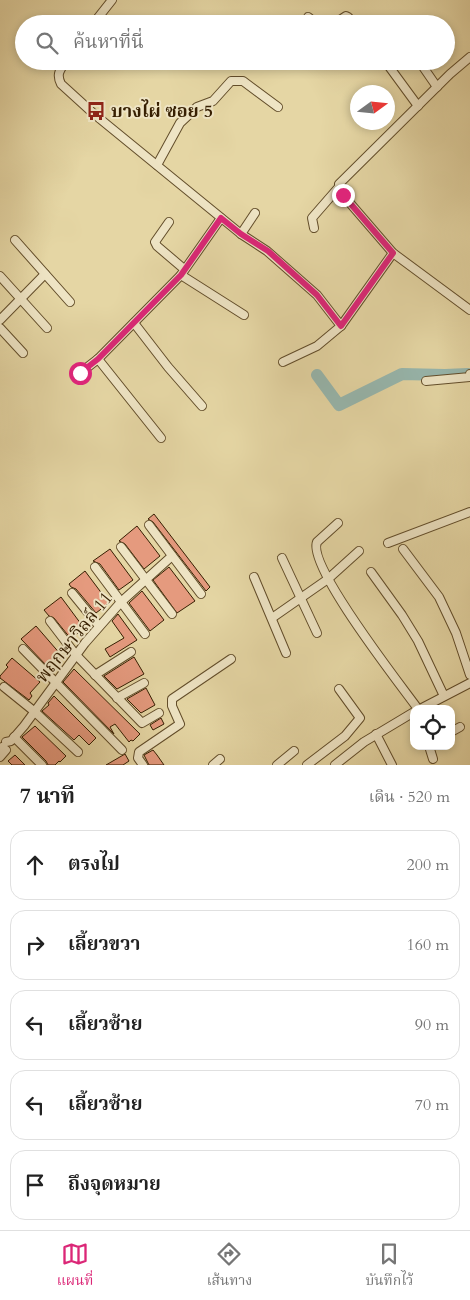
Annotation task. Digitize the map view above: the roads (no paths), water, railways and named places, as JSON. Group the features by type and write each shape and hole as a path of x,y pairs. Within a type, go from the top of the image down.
{"street":[{"path":"100,15 112,0"},
{"path":"314,228 312,218 340,187 342,181 470,57"},
{"path":"60,70 58,78 61,84 94,114 221,218 241,234 268,251 317,295 341,326"},
{"path":"392,70 418,106"},
{"path":"425,70 437,87"},
{"path":"157,166 180,123 197,107 213,101 231,81 243,81 278,107"},
{"path":"340,187 343,195 393,253 470,310"},
{"path":"241,234 255,213"},
{"path":"80,373 98,359 182,272 221,218"},
{"path":"169,222 155,242 157,246 182,272 244,316"},
{"path":"15,240 70,302"},
{"path":"283,362 317,346 341,326 393,253"},
{"path":"0,320 45,274"},
{"path":"0,276 47,328"},
{"path":"134,323 168,367 202,406"},
{"path":"0,328 23,353"},
{"path":"98,359 161,438"},
{"path":"426,381 470,375"},
{"path":"388,542 470,512"},
{"path":"338,523 315,545 317,556 328,579 351,616 416,705"},
{"path":"149,525 201,594"},
{"path":"121,547 172,614"},
{"path":"403,549 439,596 456,633 470,675"},
{"path":"272,618 328,579 359,551"},
{"name":"พฤกษาวิลล์ 11","path":"0,757 7,744 35,712 55,682 99,626 146,578 172,556"},
{"path":"282,558 316,633"},
{"path":"95,568 145,634"},
{"path":"371,572 418,641 444,696"},
{"path":"254,577 286,653"},
{"path":"72,593 99,626"},
{"path":"50,621 76,655 145,725 159,713"},
{"path":"24,650 122,750"},
{"path":"95,674 131,652"},
{"path":"144,765 138,758 139,752 180,724 172,706 172,699 231,659"},
{"path":"118,698 144,683"},
{"path":"427,705 470,683"},
{"path":"4,687 35,712 78,752"},
{"path":"307,765 345,736 360,718 338,689"},
{"path":"335,765 344,762 355,748 410,714"},
{"path":"455,730 460,727"},
{"path":"376,734 392,765"},
{"path":"7,744 42,765"},
{"path":"430,750 433,759"},
{"path":"277,765 294,751"},
{"path":"213,765 220,759"}],"waterway":[{"path":"317,375 339,405 402,374 468,374"}],"place":[{"name":"บางไผ่ ซอย 5","path":"96,111"}]}
